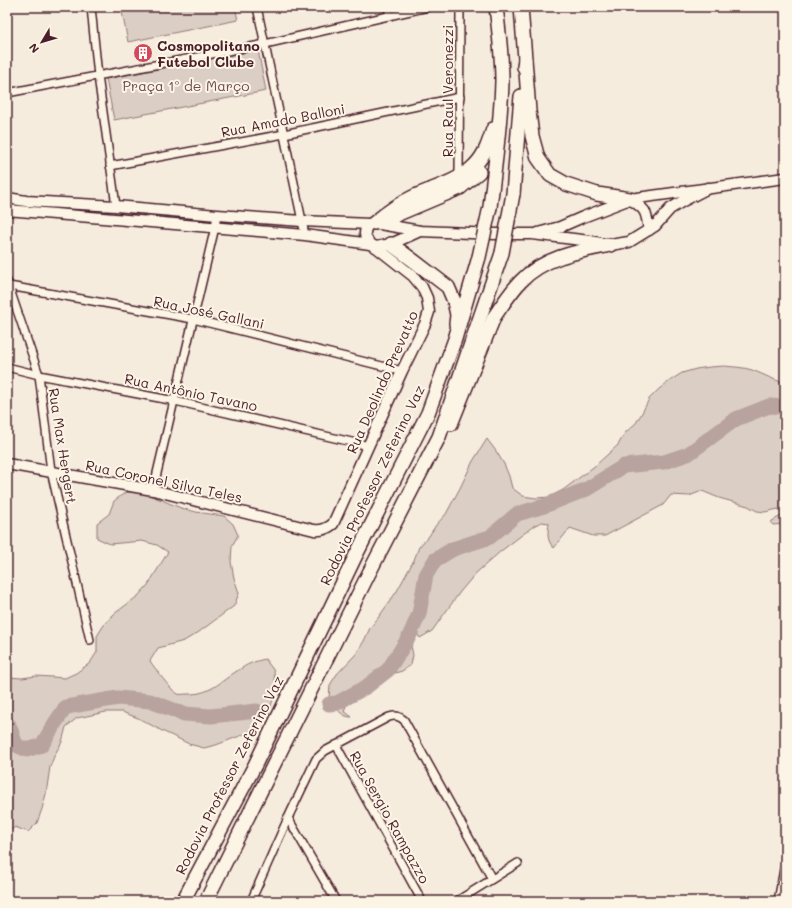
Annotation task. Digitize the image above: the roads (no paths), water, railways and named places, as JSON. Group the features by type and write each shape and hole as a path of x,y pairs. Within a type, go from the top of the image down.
{"highway":[{"name":"Rodovia Professor Zeferino Vaz","path":"183,901 255,766 355,557 428,413 455,339 480,258 490,207 502,81 496,7"},
{"path":"521,7 529,111 532,136 538,158 550,175 566,184 597,194 630,199"},
{"path":"206,901 368,575 439,437 502,253 513,194 525,58"},
{"path":"376,224 394,207 459,177 475,165 484,154 489,143 500,106"},
{"path":"376,224 460,188 475,176 496,150"},
{"path":"390,244 448,288 454,301 457,315 455,339"},
{"path":"439,437 452,423 494,317 521,281 537,268 556,258 610,245"}],"street":[{"path":"90,7 116,206"},
{"path":"257,7 305,235"},
{"path":"388,7 390,16"},
{"path":"7,93 265,44 428,7"},
{"name":"Rua Raul Veronezzi","path":"458,7 460,10 459,177"},
{"name":"Rua Amado Balloni","path":"110,166 284,134 460,97"},
{"path":"532,234 560,227 630,199 785,178"},
{"path":"7,198 26,201 116,206 302,221 376,224 420,231 532,234 610,245 629,242 655,226 670,209 708,188"},
{"path":"630,199 643,208 647,216 649,230"},
{"path":"7,210 305,235 373,245 390,244 420,231"},
{"path":"153,490 175,401 217,215"},
{"path":"373,245 365,236 365,230 376,224"},
{"name":"Rua Deolindo Prevatto","path":"314,530 325,529 333,524 402,371 425,324 429,312 427,298 422,287 413,276 373,245"},
{"name":"Rua José Gallani","path":"8,284 193,320 402,371"},
{"name":"Rua Max Hergert","path":"8,284 39,375 51,471 90,640"},
{"name":"Rua Antônio Tavano","path":"7,367 39,375 175,401 369,446"},
{"name":"Rua Coronel Silva Teles","path":"7,464 153,490 314,530"},
{"path":"251,901 316,759 325,751 395,715 404,720 492,879"},
{"name":"Rua Sergio Rampazzo","path":"336,745 422,901"},
{"path":"288,818 336,901"},
{"path":"457,901 518,863"},
{"path":"778,901 785,864"}],"waterway":[{"path":"329,704 337,703 366,687 388,670 409,637 419,614 426,575 435,560 453,549 490,537 517,514 544,506 587,489 624,466 664,462 688,454 736,419 769,406 785,407"},
{"path":"7,723 16,745 27,750 42,745 66,707 118,698 150,701 184,714 211,716 257,711"}],"place":[{"name":"Cosmopolitano Futebol Clube","path":"143,53"}],"park label":[{"name":"Praça 1º de Março","path":"186,85"}]}
